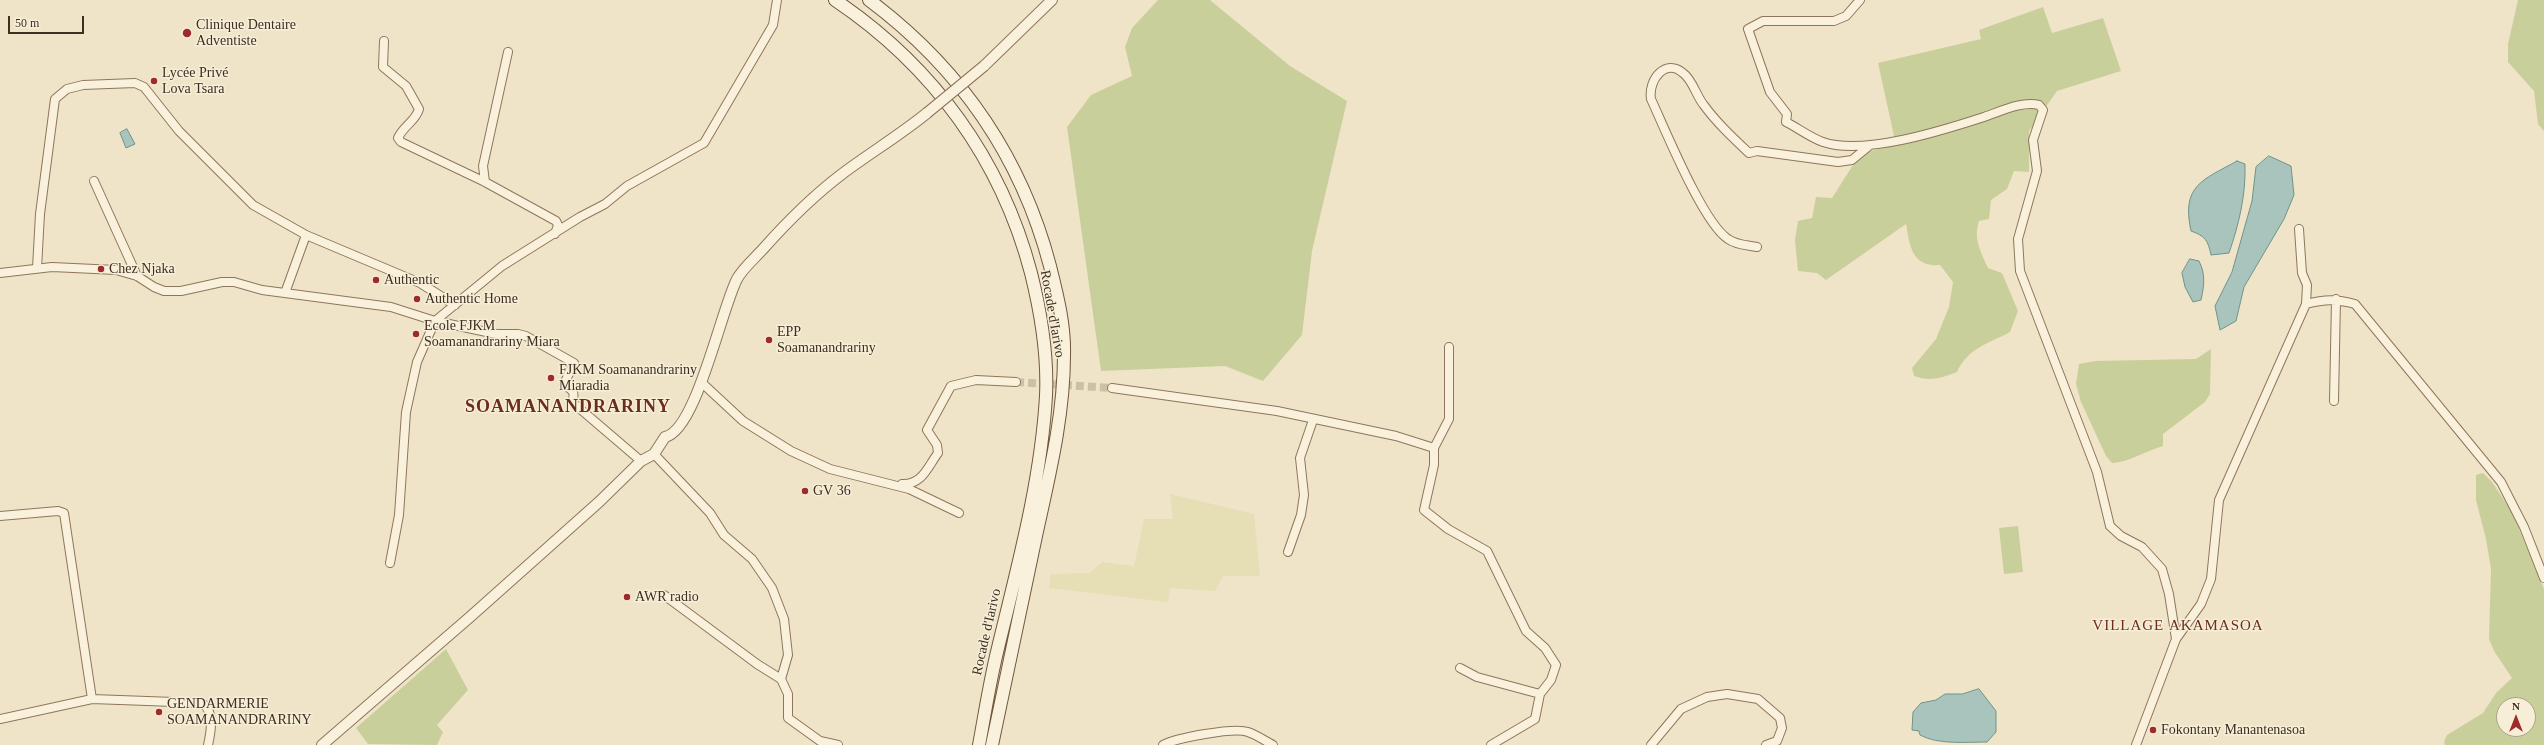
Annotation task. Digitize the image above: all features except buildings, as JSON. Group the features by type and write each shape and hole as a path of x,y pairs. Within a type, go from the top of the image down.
{"main road":[{"name":"Rocade d'Iarivo","path":"835,0 866,20 921,74 958,116 980,148 1012,214 1036,294 1045,345 1046,394 1044,428 1025,531 997,650 979,745"},
{"name":"Rocade d'Iarivo","path":"869,0 896,21 944,69 975,106 1003,147 1023,187 1043,239 1058,297 1064,352 1061,416 1050,475 992,745"}],"street":[{"path":"390,563 399,515 406,412 417,362 435,321 502,266 580,217 605,204 627,186 704,143 773,25 777,0"},
{"path":"322,745 470,617 599,502 641,461 654,454 665,437 672,436 682,424 696,400 738,278 802,208 841,175 901,134 984,66 1052,0"},
{"path":"1860,0 1846,16 1834,21 1763,21 1748,29 1770,92 1787,114 1786,122 1823,142 1842,146 1869,146 1944,130 2024,104 2039,106 2043,110 2033,140 2037,171 2018,240 2020,271 2097,472 2110,526 2121,536 2142,546 2162,568 2169,594 2176,639"},
{"path":"384,41 383,67 406,86 419,109 416,118 400,133 398,138 401,142 485,182 556,221 558,225 555,234"},
{"path":"485,182 483,166 508,52"},
{"path":"1757,247 1736,243 1726,238 1702,207 1651,99 1649,88 1653,78 1663,71 1673,68 1684,73 1717,122 1749,152 1757,151 1838,162 1852,160 1869,146"},
{"path":"37,268 40,214 55,99 67,88 83,85 135,83 144,87 179,131 242,196 266,214 306,235 420,283 455,305"},
{"path":"94,181 137,276"},
{"path":"2136,745 2176,639 2201,604 2211,579 2219,500 2306,304 2307,285 2302,273 2299,229"},
{"path":"285,293 306,235"},
{"path":"0,273 37,268 89,268 116,270 137,276 154,287 164,291 196,289 222,282 234,282 262,290 391,307 435,321 496,334 526,336 574,363 564,384 573,390 574,395 572,402 641,461"},
{"path":"2306,304 2323,299 2336,299 2355,304 2501,482 2524,527 2544,578"},
{"path":"2334,401 2336,299"},
{"path":"1449,347 1451,371 1449,419 1434,448 1434,466 1424,510 1448,529 1487,551 1526,631 1545,648 1556,665 1551,680 1540,694 1535,719 1491,745"},
{"path":"891,484 916,483 938,453 937,445 927,430 951,386 976,380 1016,382"},
{"path":"701,382 743,421 791,450 830,469 909,489 959,513"},
{"path":"1112,388 1232,404 1396,436 1434,448"},
{"path":"1288,552 1301,515 1304,495 1300,458 1313,420"},
{"path":"654,454 710,513 724,535 752,559 772,588 784,619 788,655 781,678"},
{"path":"0,516 58,511 64,513 92,699"},
{"path":"664,595 757,664 781,678 788,694 788,718 820,742 838,745"},
{"path":"1460,668 1477,677 1540,694"},
{"path":"1651,745 1681,709 1706,697 1727,694 1758,699 1780,718 1782,728 1777,742 1766,745"},
{"path":"0,719 92,699 202,703 209,710 211,731 208,745"},
{"path":"1163,745 1173,740 1202,735 1247,731 1273,745"}],"shaded area":[{"path":"1170,494 1254,514 1260,576 1223,576 1215,591 1170,588 1168,602 1049,588 1051,574 1090,573 1102,562 1134,566 1144,519 1173,519"}],"green space":[{"path":"1158,0 1210,0 1290,66 1347,101 1312,251 1302,335 1263,381 1225,366 1101,371 1067,127 1091,95 1132,76 1125,47 1132,28"},
{"path":"2518,0 2544,0 2544,131 2538,124 2534,91 2508,62 2508,44"},
{"path":"2043,7 2052,33 2103,18 2121,71 2057,91 2029,131 2029,172 2014,171 2007,189 1991,200 1989,219 1979,221 1977,228 1977,240 1988,268 2002,273 2018,311 2010,332 1987,343 1973,352 1967,357 1957,372 1930,379 1914,376 1912,368 1936,339 1949,307 1953,282 1940,265 1923,263 1918,259 1911,248 1906,224 1826,280 1817,273 1798,271 1795,240 1798,221 1812,218 1816,197 1832,198 1858,157 1871,151 1896,145 1878,63 1981,39 1979,30"},
{"path":"2211,349 2210,394 2205,402 2163,434 2163,446 2125,461 2112,463 2106,456 2081,402 2076,384 2079,364 2095,361 2196,359"},
{"path":"2483,473 2492,482 2512,512 2544,589 2544,745 2445,745 2444,742 2447,735 2483,713 2496,693 2512,678 2494,651 2489,639 2491,569 2486,539 2476,500 2476,475"},
{"path":"2018,526 2023,572 2004,574 1999,528"},
{"path":"446,649 468,690 437,725 443,732 437,745 368,744 356,728"}],"water":[{"path":"127,129 135,144 126,148 120,133"},
{"path":"2269,156 2291,166 2294,195 2284,219 2244,287 2236,321 2220,330 2215,306 2232,272 2252,201 2256,167"},
{"path":"2237,161 2245,164 2245,176 2243,198 2236,231 2229,253 2211,255 2209,246 2205,239 2191,231 2189,203 2192,194 2205,179"},
{"path":"2190,259 2199,261 2204,276 2201,300 2193,302 2185,287 2182,273"},
{"path":"1979,689 1996,711 1996,732 1987,742 1944,742 1927,738 1920,735 1919,731 1912,730 1913,712 1921,703 1936,700 1945,694 1962,694"}],"tunnel":[{"path":"1016,382 1112,388"}],"place":[{"name":"Clinique Dentaire Adventiste","path":"187,33"},
{"name":"Lycée Privé Lova Tsara","path":"154,81"},
{"name":"Chez Njaka","path":"101,269"},
{"name":"Authentic","path":"376,280"},
{"name":"Authentic Home","path":"417,299"},
{"name":"Ecole FJKM Soamanandrariny Miara","path":"416,334"},
{"name":"EPP Soamanandrariny","path":"769,340"},
{"name":"FJKM Soamanandrariny Miaradia","path":"551,378"},
{"name":"GV 36","path":"805,491"},
{"name":"AWR radio","path":"627,597"},
{"name":"GENDARMERIE SOAMANANDRARINY","path":"159,712"},
{"name":"Fokontany Manantenasoa","path":"2153,730"}],"district":[{"name":"SOAMANANDRARINY","path":"568,407"},
{"name":"VILLAGE AKAMASOA","path":"2178,626"}]}
